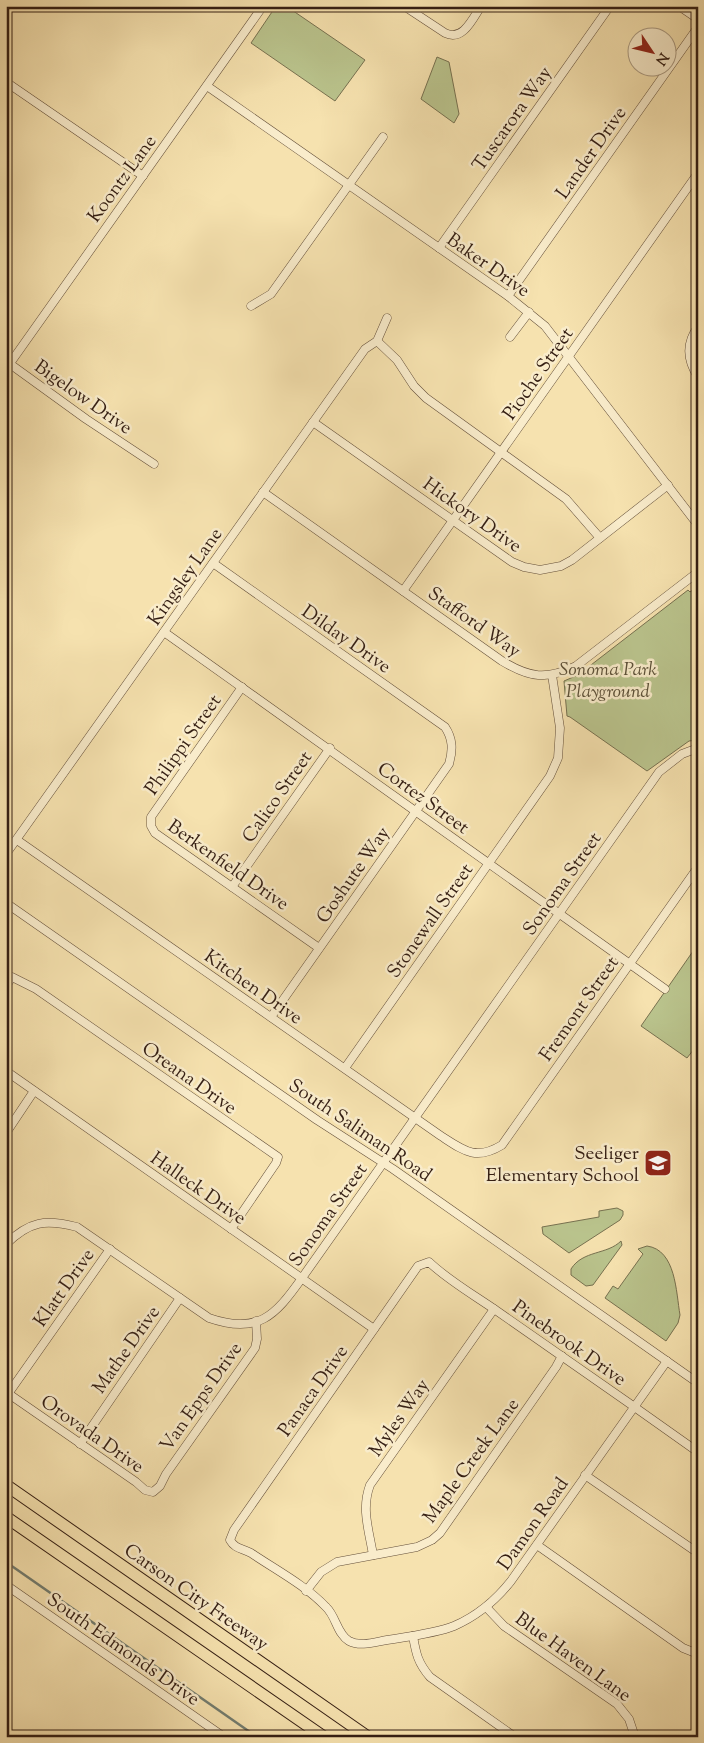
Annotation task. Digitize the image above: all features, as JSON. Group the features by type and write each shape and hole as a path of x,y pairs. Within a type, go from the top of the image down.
{"highway":[{"name":"Carson City Freeway","path":"6,1485 368,1737"},
{"path":"6,1517 324,1737"}],"street":[{"name":"Koontz Lane","path":"8,367 263,6"},
{"path":"404,6 445,34 456,35 464,30 481,6"},
{"name":"Tuscarora Way","path":"438,248 610,6"},
{"path":"679,6 698,20"},
{"name":"Lander Drive","path":"508,296 698,27"},
{"path":"6,82 143,176"},
{"name":"Baker Drive","path":"207,86 508,296 545,326 698,525"},
{"path":"250,306 271,294 383,137"},
{"name":"Pioche Street","path":"403,592 698,173"},
{"path":"510,337 529,312"},
{"name":"Kingsley Lane","path":"6,854 365,349 377,341 387,318"},
{"path":"698,326 690,343 689,360 698,377"},
{"path":"377,341 397,360 414,386 426,398 566,499 600,538"},
{"name":"Bigelow Drive","path":"6,347 8,367 154,464"},
{"name":"Hickory Drive","path":"313,422 512,562 532,569 551,569 572,560 668,485"},
{"name":"Stafford Way","path":"263,492 403,592 517,670 526,674 552,675 576,666 698,572"},
{"name":"Dilday Drive","path":"213,563 445,727 452,747"},
{"name":"Cortez Street","path":"164,632 330,748 488,864 665,989"},
{"name":"Stonewall Street","path":"345,1068 550,776 558,758 560,728 552,675"},
{"name":"Philippi Street","path":"150,820 242,687"},
{"name":"Goshute Way","path":"271,1017 449,764 452,747"},
{"name":"Calico Street","path":"232,887 330,748"},
{"name":"Sonoma Street","path":"6,1244 22,1231 36,1224 57,1222 77,1227 209,1318 225,1324 242,1325 267,1318 273,1314 284,1303 384,1163 659,772 682,754 698,748"},
{"name":"Berkenfield Drive","path":"150,820 155,833 319,948"},
{"name":"Kitchen Drive","path":"17,840 415,1118 464,1151 476,1154"},
{"name":"Fremont Street","path":"476,1154 489,1152 502,1144 698,867"},
{"name":"South Saliman Road","path":"6,903 318,1120 384,1163 698,1383"},
{"name":"Oreana Drive","path":"6,986 12,977 36,989 278,1157 276,1163 231,1229"},
{"name":"Halleck Drive","path":"6,1071 374,1329"},
{"path":"6,1133 34,1091"},
{"name":"Klatt Drive","path":"7,1393 110,1249"},
{"name":"Pinebrook Drive","path":"424,1263 429,1262 438,1271 698,1452"},
{"name":"Panaca Drive","path":"306,1591 243,1548 239,1549 233,1546 230,1540 234,1530 418,1266 424,1263"},
{"name":"Mathe Drive","path":"80,1444 180,1298"},
{"name":"Myles Way","path":"373,1555 365,1507 370,1485 494,1309"},
{"name":"Van Epps Drive","path":"160,1486 166,1474 254,1348 257,1339 256,1321"},
{"name":"Maple Creek Lane","path":"306,1591 321,1572 337,1562 417,1547 432,1540 440,1533 562,1356"},
{"name":"Damon Road","path":"306,1591 331,1612 342,1636 348,1641 361,1644 413,1636 454,1626 486,1607 511,1581 667,1361"},
{"name":"Orovada Drive","path":"7,1393 145,1490 153,1492 160,1486"},
{"path":"585,1476 698,1553"},
{"path":"537,1545 683,1648 698,1654"},
{"name":"South Edmonds Drive","path":"6,1585 224,1737"},
{"name":"Blue Haven Lane","path":"486,1607 504,1626 617,1704 630,1719 635,1737"},
{"path":"413,1636 417,1658 430,1677 515,1737"}],"green space":[{"path":"276,6 286,6 365,60 335,101 251,43"},
{"path":"437,57 449,62 459,114 454,123 421,99"},
{"name":"Sonoma Park Playground","path":"694,589 698,593 698,740 689,741 647,771 567,716 564,681 578,675 688,590 690,592"},
{"path":"698,944 698,1044 687,1058 641,1026"},
{"path":"617,1208 623,1211 620,1220 569,1253 543,1234 542,1227 599,1217 599,1211"},
{"path":"621,1241 622,1245 593,1285 586,1286 571,1275 571,1269 576,1263 588,1255 609,1249"},
{"path":"647,1246 657,1249 664,1255 673,1273 680,1315 678,1323 666,1341 605,1298 613,1286 618,1289 643,1254 638,1249"}],"waterway":[{"path":"6,1562 257,1737"}],"place":[{"name":"Seeliger Elementary School","path":"658,1163"}]}
